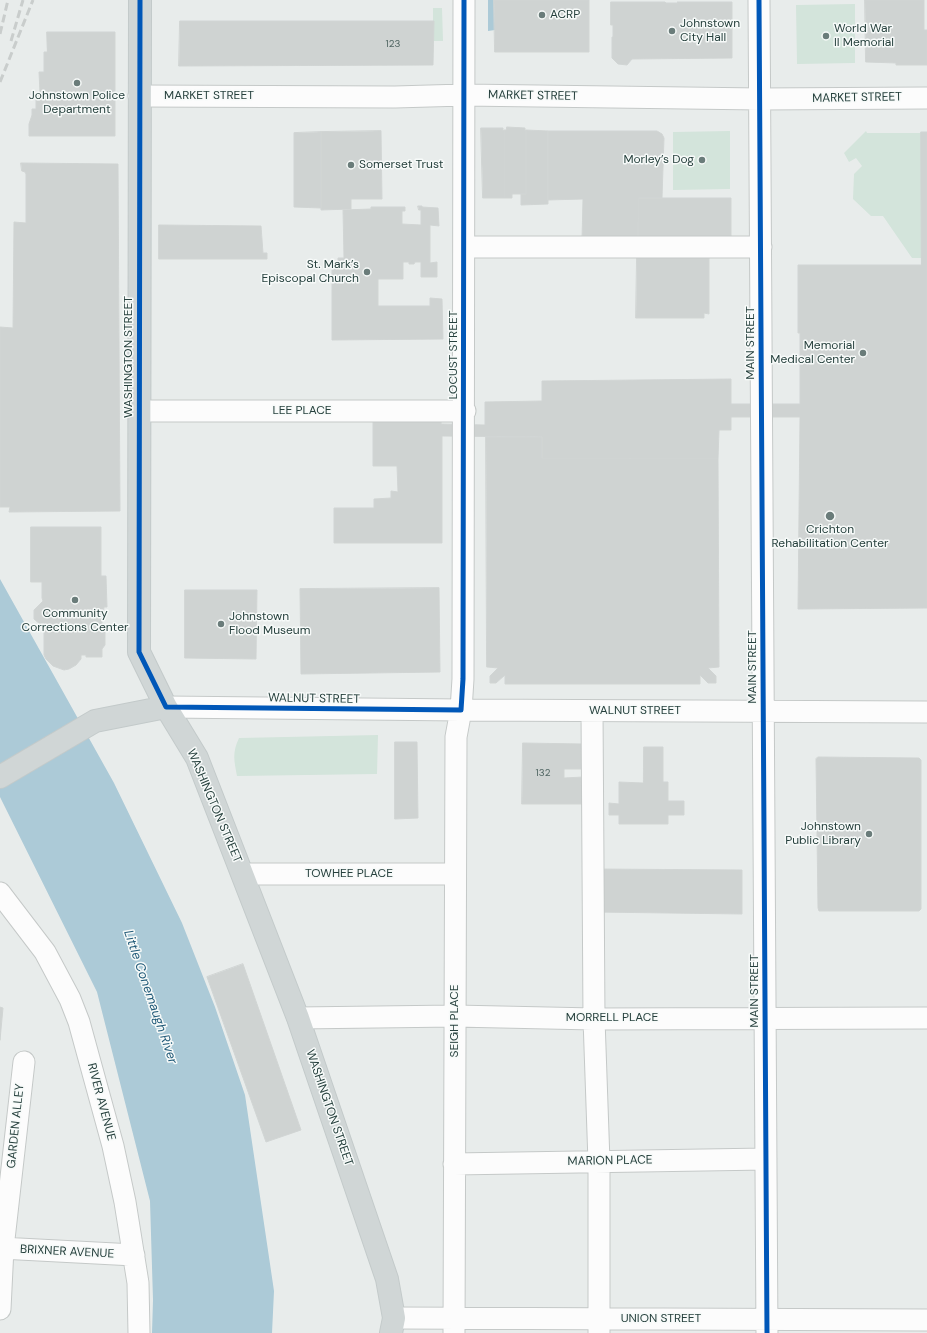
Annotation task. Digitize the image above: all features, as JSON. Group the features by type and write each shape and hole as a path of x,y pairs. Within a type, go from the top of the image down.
{"main road":[{"name":"WASHINGTON STREET","path":"140,0 139,652 166,707 197,758 298,1018 387,1279 393,1326"},
{"name":"WALNUT STREET","path":"0,777 95,720 166,707"}],"street":[{"name":"LOCUST STREET","path":"461,710 464,679 464,0"},
{"name":"MAIN STREET","path":"759,0 767,1326"},
{"name":"MARKET STREET","path":"139,96 395,97 464,95 760,100 927,98"},
{"path":"464,247 761,247"},
{"name":"LEE PLACE","path":"139,411 464,411"},
{"name":"WALNUT STREET","path":"166,707 592,711 927,712"},
{"name":"SEIGH PLACE","path":"454,1326 456,737 461,710"},
{"path":"592,711 594,1019 599,1162 599,1326"},
{"name":"TOWHEE PLACE","path":"243,874 455,874"},
{"name":"RIVER AVENUE","path":"0,894 45,952 70,999 79,1022 119,1171 138,1283 139,1333"},
{"name":"MORRELL PLACE","path":"298,1018 455,1016 594,1019 927,1018"},
{"name":"GARDEN ALLEY","path":"0,1309 2,1248 24,1062"},
{"name":"MARION PLACE","path":"454,1164 766,1159"},
{"name":"BRIXNER AVENUE","path":"2,1248 134,1255"},
{"name":"UNION STREET","path":"393,1326 767,1326 927,1320"}],"shaded area":[{"path":"855,4 855,63 797,64 796,5"},
{"path":"433,8 442,8 443,41 433,41"},
{"path":"730,131 730,189 673,190 673,132"},
{"path":"866,131 867,133 921,133 921,258 912,258 883,216 871,216 853,199 854,174 862,166 856,158 849,162 844,153"},
{"path":"378,735 377,774 237,776 234,757 235,748 239,738"}],"water":[{"path":"488,0 494,0 495,30 488,31"},
{"name":"Little Conemaugh River","path":"0,579 114,783 182,923 215,1007 245,1095 274,1291 272,1333 152,1333 153,1300 150,1201 97,992 0,797"}],"building":[{"name":"ACRP","path":"494,0 589,0 589,52 495,52"},
{"path":"865,0 924,0 924,30 927,30 927,65 896,65 896,63 866,62"},
{"name":"Johnstown City Hall","path":"611,2 732,2 732,58 632,59 627,65 618,64 612,58 613,25 611,25"},
{"path":"180,21 434,21 433,65 179,66"},
{"name":"Johnstown Police Department","path":"47,32 115,32 115,136 29,136 29,124 32,109 36,109 36,93 40,93 39,72 44,72 44,52 47,52"},
{"path":"507,127 525,128 525,131 526,130 526,194 512,194 512,198 505,198 504,130 506,130"},
{"path":"481,128 503,128 503,131 504,130 505,198 483,198"},
{"path":"526,130 548,131 548,204 521,205 521,194 526,194"},
{"name":"Somerset Trust","path":"381,131 382,199 351,199 351,209 321,210 321,132"},
{"path":"548,131 657,131 662,134 664,138 662,198 639,198 638,239 582,239 583,199 548,200"},
{"path":"321,132 321,208 294,207 294,133"},
{"name":"Memorial Medical Center","path":"921,132 927,132 927,608 798,609 800,417 731,417 731,430 719,430 718,459 542,458 542,437 442,436 442,543 334,543 334,508 374,508 374,499 391,498 391,491 398,492 397,466 373,466 373,421 441,419 441,424 485,425 485,402 542,401 542,381 731,379 731,404 800,404 798,265 921,265"},
{"path":"21,163 118,164 120,511 9,512 10,507 0,507 0,327 13,328 14,222 26,223 26,174 22,171"},
{"path":"639,198 731,198 731,239 638,239"},
{"name":"St. Mark’s Episcopal Church","path":"418,206 438,208 439,226 430,225 430,263 437,262 437,277 421,277 421,262 409,264 409,262 403,262 403,279 378,279 378,306 430,306 430,298 442,299 443,339 332,340 332,267 338,267 338,258 344,258 343,210 371,209 371,207 405,207 405,211 402,211 402,224 421,225 421,210 419,210"},
{"path":"159,225 261,226 263,253 267,253 267,259 159,259"},
{"path":"637,256 709,256 709,314 704,313 704,318 636,318"},
{"path":"486,437 542,437 542,458 718,459 719,667 708,668 716,676 716,683 708,683 700,675 700,684 505,684 505,675 496,683 490,683 490,676 498,668 487,667"},
{"name":"Community Corrections Center","path":"31,527 101,527 101,576 106,576 107,607 104,607 102,615 102,626 105,628 105,645 102,649 102,657 86,657 86,655 81,655 81,659 76,665 64,670 53,666 46,659 44,655 44,626 34,619 34,610 43,601 42,582 31,582"},
{"path":"439,588 440,672 301,674 300,589"},
{"name":"Johnstown Flood Museum","path":"185,590 257,590 256,659 185,658"},
{"path":"395,742 417,742 418,818 395,819"},
{"path":"523,743 583,744 583,769 564,769 564,778 583,777 584,804 522,804"},
{"path":"644,747 663,747 663,782 668,782 668,801 684,801 684,815 668,815 668,824 619,824 619,815 609,815 609,803 619,804 619,782 643,783"},
{"name":"Johnstown Public Library","path":"818,757 919,758 921,760 921,909 919,911 819,911 816,759"},
{"path":"594,869 742,870 742,914 594,912"},
{"path":"243,964 301,1130 266,1142 207,977"},
{"path":"0,1007 3,1008 0,1040"}],"railway":[{"path":"0,34 8,0"},
{"path":"11,41 23,0"},
{"path":"0,82 33,0"}],"cycle path":[{"path":"140,0 139,652 166,707 461,710 463,679 464,0"},
{"path":"759,0 767,1333"}],"place":[{"name":"ACRP","path":"542,15"},
{"name":"Johnstown City Hall","path":"672,31"},
{"name":"World War II Memorial","path":"826,36"},
{"name":"Johnstown Police Department","path":"77,83"},
{"name":"Morley’s Dog","path":"702,160"},
{"name":"Somerset Trust","path":"351,165"},
{"name":"St. Mark’s Episcopal Church","path":"367,272"},
{"name":"Memorial Medical Center","path":"863,353"},
{"name":"Crichton Rehabilitation Center","path":"830,516"},
{"name":"Community Corrections Center","path":"75,600"},
{"name":"Johnstown Flood Museum","path":"221,624"},
{"name":"Johnstown Public Library","path":"869,834"}]}
